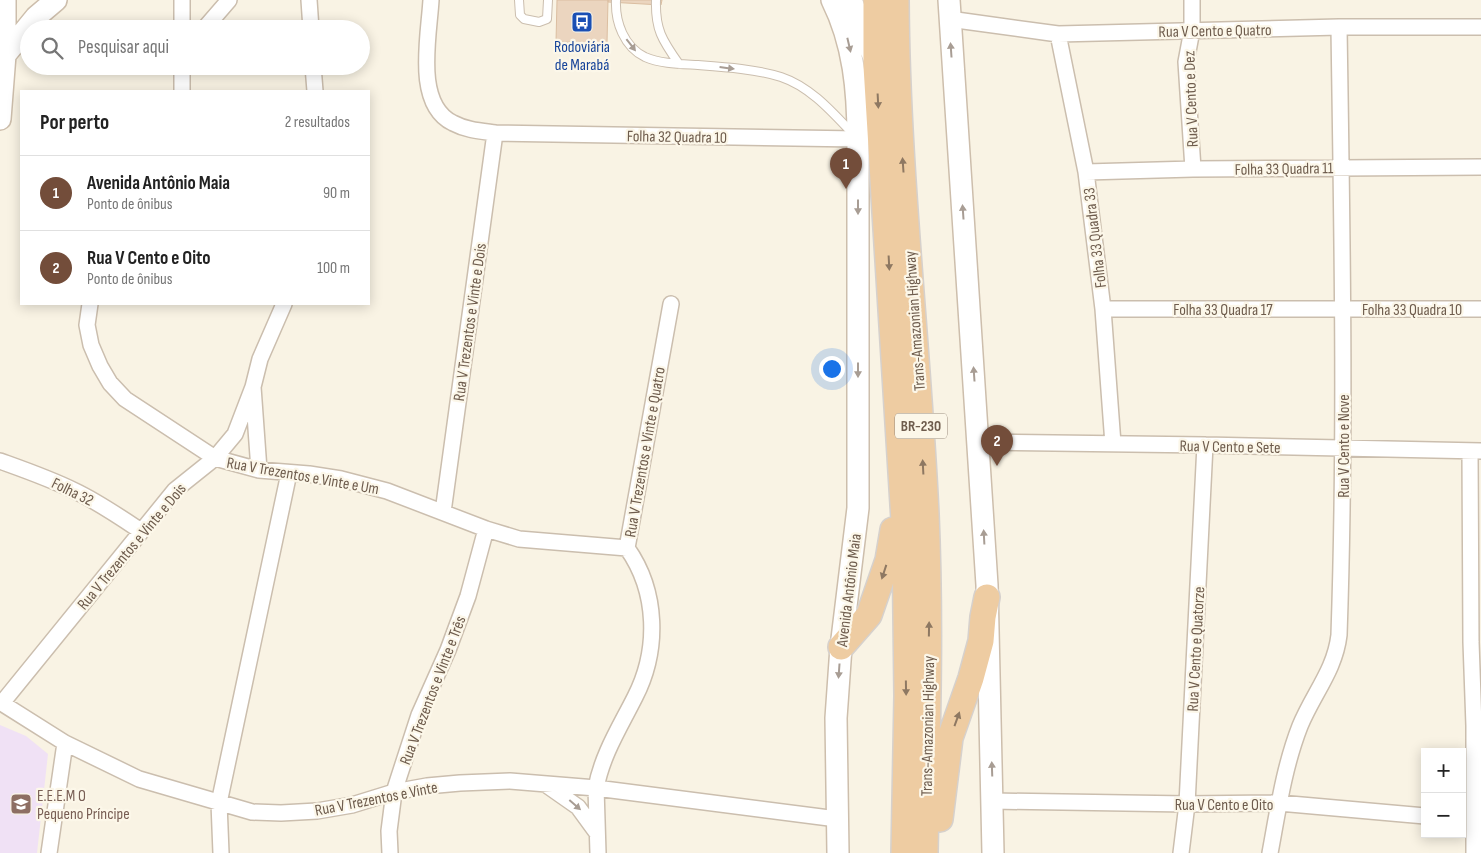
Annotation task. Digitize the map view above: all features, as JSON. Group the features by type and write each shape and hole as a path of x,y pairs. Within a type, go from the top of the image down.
{"highway":[{"name":"Trans-Amazonian Highway","path":"876,0 876,66 905,537 907,696 904,853"},
{"name":"Trans-Amazonian Highway","path":"896,0 899,118 920,408 929,598 925,853"},
{"path":"841,647 869,615 888,560 896,515 900,455"},
{"path":"934,853 938,844 950,738 971,678 981,641 987,597"}],"main road":[{"path":"0,119 5,55 5,0"},
{"path":"34,20 56,0"},
{"name":"Avenida Antônio Maia","path":"832,0 841,18 854,67 858,102 858,508 841,647 836,718 838,853"},
{"path":"851,0 876,66"},
{"path":"947,6 979,442 987,597 993,853"},
{"path":"5,55 20,37"}],"street":[{"path":"182,0 182,20"},
{"path":"212,20 229,0"},
{"path":"309,0 310,20"},
{"name":"Folha 32 Quadra 10","path":"432,0 426,72 429,92 434,105 441,115 452,123 467,129 495,133 858,139"},
{"name":"Rua V Cento e Dez","path":"1192,0 1192,30 1188,40 1186,62 1193,169"},
{"name":"Rua V Cento e Quatro","path":"947,6 1058,34 1339,27 1481,27"},
{"name":"Rua V Cento e Nove","path":"1270,853 1288,764 1301,724 1337,651 1339,635 1343,518 1344,309 1339,27"},
{"name":"Folha 33 Quadra 33","path":"1058,34 1086,172 1103,309 1113,444"},
{"path":"182,75 182,90"},
{"path":"313,75 314,90"},
{"name":"Rua V Trezentos e Vinte e Dois","path":"443,512 495,133"},
{"name":"Folha 33 Quadra 11","path":"1086,172 1193,169 1481,167"},
{"name":"Rua V Trezentos e Vinte e Quatro","path":"598,853 596,788 598,778 613,738 636,696 647,666 652,642 651,614 646,589 641,572 626,548 671,304"},
{"name":"Rua V Trezentos e Vinte e Um","path":"90,305 87,325 91,345 110,383 125,399 215,458 259,470 341,479 387,490 486,529 519,539 626,548"},
{"name":"Rua V Trezentos e Vinte e Dois","path":"1,703 175,490 215,458 235,434 254,387 260,359 284,305"},
{"name":"Folha 33 Quadra 17","path":"1103,309 1344,309"},
{"name":"Folha 33 Quadra 10","path":"1344,309 1481,309"},
{"name":"Rua V Trezentos e Vinte e Dois","path":"254,387 259,470"},
{"name":"Rua V Cento e Sete","path":"979,442 1476,451"},
{"name":"Rua V Cento e Quatorze","path":"1181,853 1188,804 1206,445"},
{"path":"1474,853 1474,726 1471,642 1476,451"},
{"name":"Folha 32","path":"0,461 76,491 141,531"},
{"path":"221,853 219,803 289,472"},
{"name":"Rua V Trezentos e Vinte e Três","path":"390,853 389,831 394,792 419,715 448,650 468,596 486,529"},
{"name":"Rua V Trezentos e Vinte","path":"1,703 65,743 138,780 252,812 317,811 352,805 394,792 427,786 460,782 510,781 596,788 837,819"},
{"path":"49,853 65,743"},
{"path":"546,785 578,807 597,833"},
{"name":"Rua V Cento e Oito","path":"993,801 1188,804 1279,803 1421,816"}],"lane":[{"path":"519,0 520,15 524,20 539,22 547,19 548,0"},
{"path":"616,0 616,17 620,29 636,51 647,58 679,64 730,68 782,77 817,98 858,139"},
{"path":"656,0 655,18 660,34 679,64"}],"shaded area":[{"name":"E.E.E.M O Pequeno Príncipe","path":"0,725 26,736 48,754 37,853 0,853"}],"building":[{"name":"Rodoviária de Marabá","path":"557,0 608,0 607,43 556,42"},
{"path":"608,0 662,0 661,5 608,2"}],"place":[{"name":"Rodoviária de Marabá","path":"582,22"},
{"name":"Avenida Antônio Maia","path":"846,189"},
{"name":"Rua V Cento e Oito","path":"997,466"},
{"name":"E.E.E.M O Pequeno Príncipe","path":"21,804"}]}
